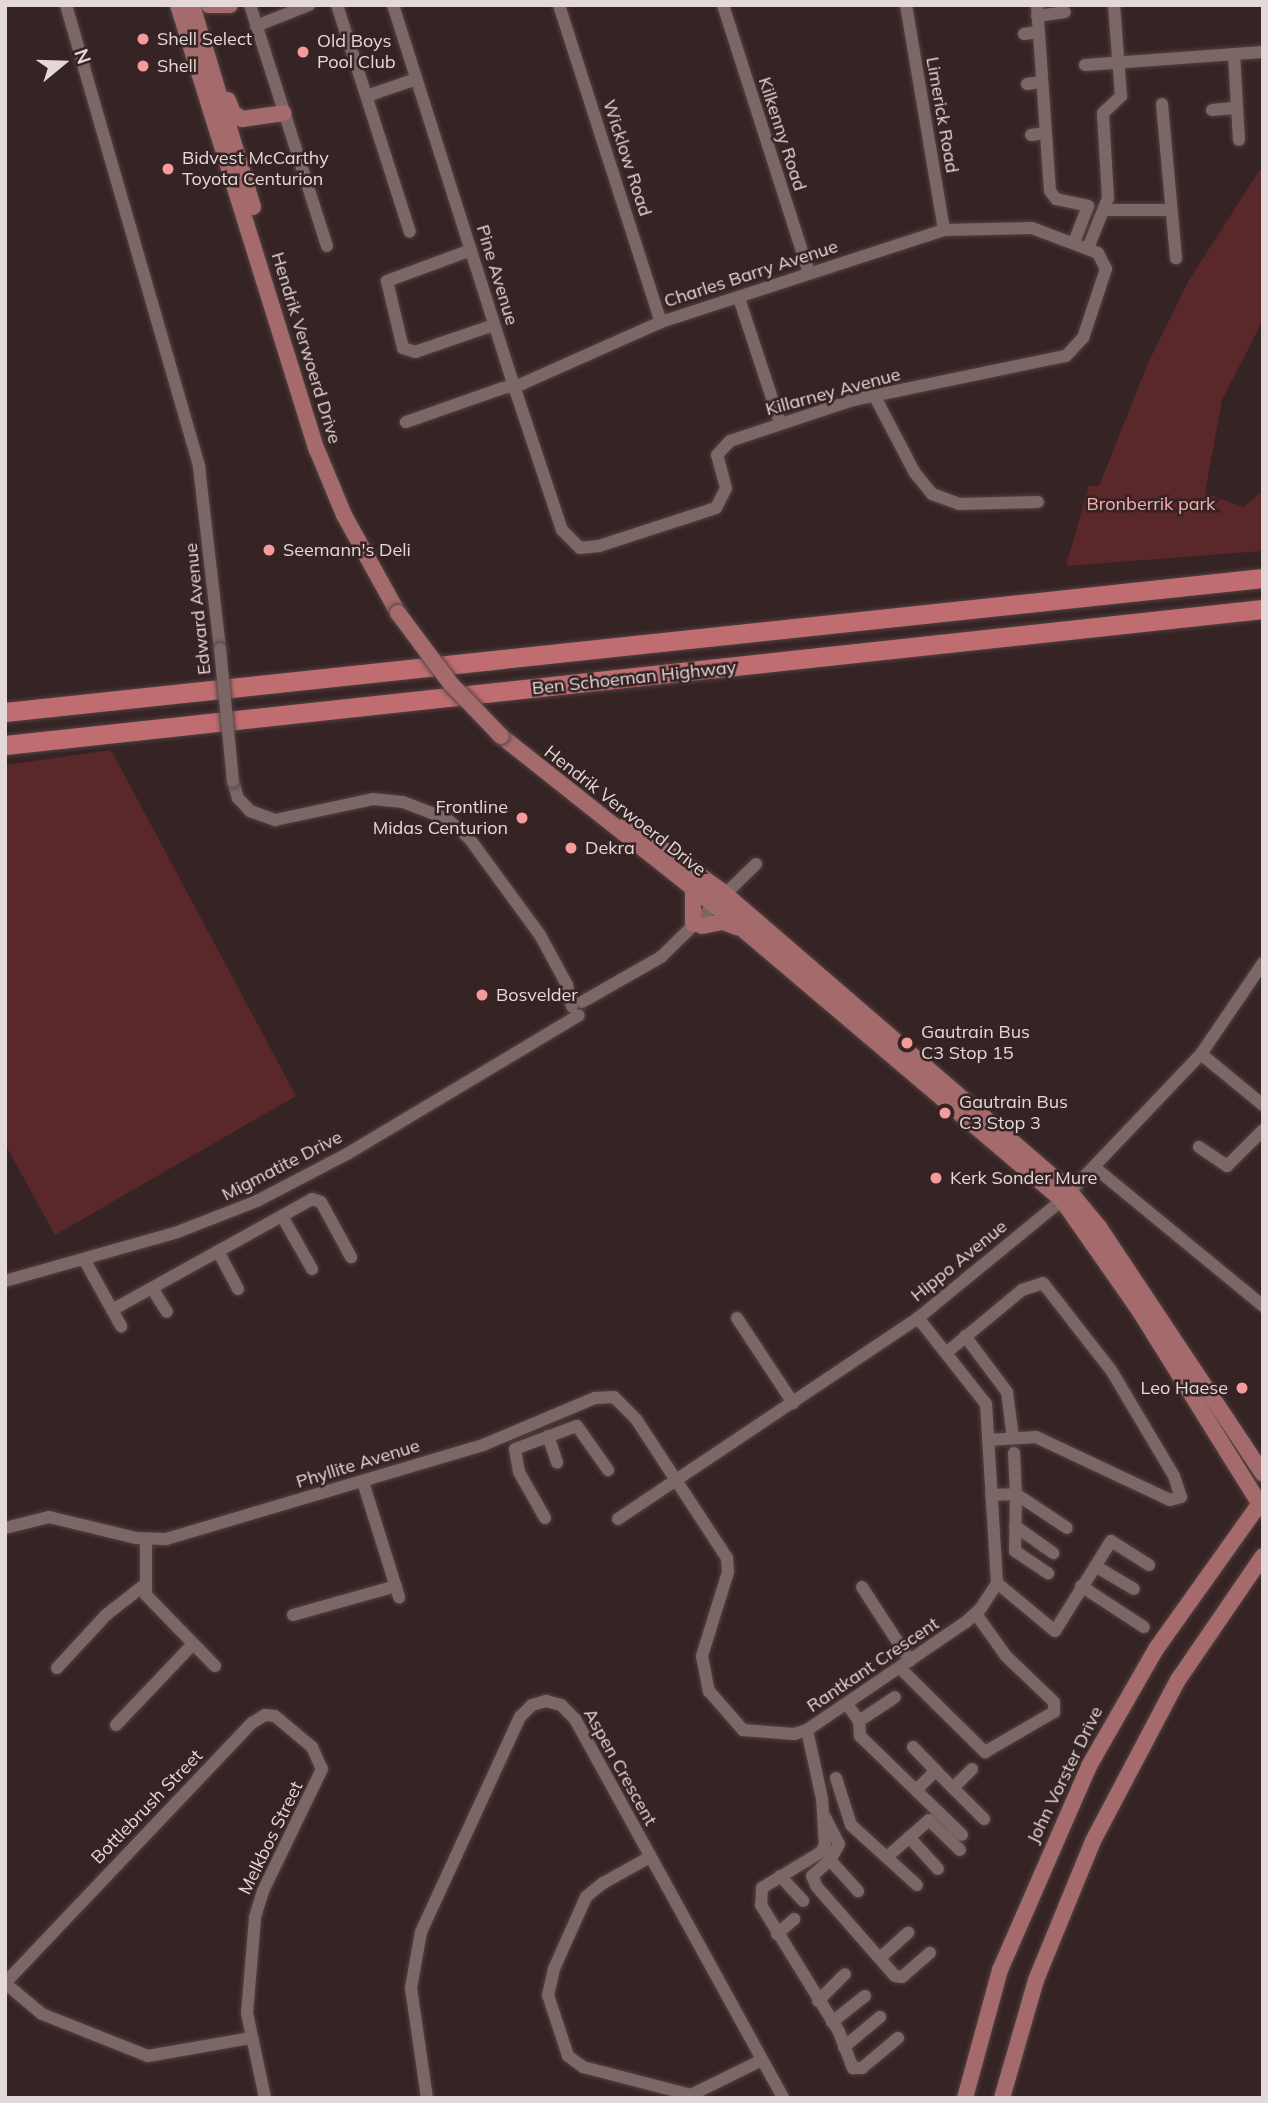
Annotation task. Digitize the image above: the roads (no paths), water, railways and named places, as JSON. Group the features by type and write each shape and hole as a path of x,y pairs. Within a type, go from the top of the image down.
{"highway":[{"name":"Ben Schoeman Highway","path":"5,712 1263,578"},
{"name":"Ben Schoeman Highway","path":"5,745 1263,609"}],"main road":[{"name":"Hendrik Verwoerd Drive","path":"178,5 317,450 344,515 401,611 451,684 504,732 693,888 721,901 746,931 1066,1196 1262,1504"},
{"path":"209,5 230,5"},
{"name":"Hendrik Verwoerd Drive","path":"194,13 343,497 401,611"},
{"path":"194,13 231,110 242,119 276,114"},
{"path":"235,148 242,131 276,114"},
{"name":"Hendrik Verwoerd Drive","path":"504,732 721,901 1099,1227 1263,1474"},
{"path":"693,888 698,925 723,922 746,931"},
{"name":"John Vorster Drive","path":"965,2098 1000,1970 1089,1766 1156,1649 1262,1504"},
{"path":"1002,2098 1036,1980 1093,1841 1178,1680 1262,1558"}],"street":[{"name":"Edward Avenue","path":"66,5 201,476 233,781 238,798 250,811 275,820 365,799 403,802 447,819 499,876 578,1007"},
{"path":"250,5 276,114 327,246"},
{"path":"256,26 309,5"},
{"path":"337,5 410,232"},
{"name":"Pine Avenue","path":"393,5 562,530 580,548"},
{"name":"Wicklow Road","path":"559,5 661,322"},
{"name":"Kilkenny Road","path":"723,5 809,273"},
{"name":"Limerick Road","path":"906,5 944,230"},
{"path":"1088,248 1095,208 1103,114 1120,100 1114,5"},
{"path":"1024,34 1039,20 1065,12"},
{"path":"1039,20 1048,124 1047,177 1052,195 1060,201"},
{"path":"1085,65 1263,52"},
{"path":"1234,54 1240,140"},
{"path":"1027,84 1044,74"},
{"path":"367,96 416,79"},
{"path":"1162,104 1176,258"},
{"path":"1212,110 1237,108"},
{"path":"1031,135 1048,124"},
{"path":"1047,211 1053,202 1060,201 1095,208 1171,211"},
{"path":"1074,243 1095,208"},
{"name":"Charles Barry Avenue","path":"406,422 514,386 661,322 944,230 1021,226 1088,248 1101,255 1106,269"},
{"path":"471,250 385,284 403,348 415,352 494,325"},
{"name":"Killarney Avenue","path":"580,548 599,546 716,508 725,494 717,461 721,446 780,423 874,395 1066,356 1083,338 1106,269"},
{"path":"739,298 780,423"},
{"path":"874,395 915,473 932,494 959,504 1038,502"},
{"name":"Migmatite Drive","path":"5,1281 175,1233 257,1200 347,1154 550,1029 578,1007 658,968 755,864"},
{"name":"Hippo Avenue","path":"618,1520 918,1318 1066,1196 1201,1054 1263,963"},
{"path":"1201,1054 1263,1105"},
{"path":"1199,1147 1227,1166 1263,1130"},
{"path":"1094,1167 1263,1306"},
{"path":"112,1310 317,1198 351,1257"},
{"path":"282,1216 312,1269"},
{"path":"218,1251 238,1289"},
{"path":"84,1259 121,1326"},
{"path":"946,1353 1021,1290 1043,1283 1111,1370 1174,1476 1181,1497 1170,1500 1036,1437 1013,1438 988,1434"},
{"path":"152,1288 167,1312"},
{"path":"737,1318 793,1403"},
{"path":"918,1318 981,1392 988,1434 997,1583 1055,1631 1111,1541 1149,1565"},
{"path":"965,1336 1005,1388 1013,1438"},
{"name":"Phyllite Avenue","path":"5,1528 49,1517 146,1539 178,1536 363,1482 515,1433 596,1398 614,1397 629,1408 679,1479"},
{"path":"988,1434 1011,1423"},
{"path":"545,1518 519,1472 515,1451 548,1436 579,1427 608,1470"},
{"path":"515,1433 521,1447"},
{"path":"548,1436 557,1462"},
{"path":"1014,1453 1016,1551 1048,1573"},
{"name":"Rantkant Crescent","path":"679,1479 722,1546 729,1565 702,1656 709,1691 730,1721 743,1730 774,1736 807,1730 976,1614 997,1583"},
{"path":"292,1615 397,1591 363,1482"},
{"path":"991,1495 1016,1494 1067,1528"},
{"path":"1015,1526 1053,1553"},
{"path":"146,1539 143,1586 149,1600 215,1666"},
{"path":"1094,1566 1134,1589"},
{"path":"57,1668 106,1615 143,1586"},
{"path":"1081,1586 1144,1627"},
{"path":"862,1587 905,1665 985,1752 1054,1712 1054,1702 1006,1656 976,1614"},
{"path":"116,1725 193,1644"},
{"path":"859,1721 895,1697"},
{"name":"Aspen Crescent","path":"427,2098 411,1988 415,1951 443,1881 527,1709 546,1702 561,1705 570,1713 783,2098"},
{"path":"847,1704 859,1721 860,1736 962,1835"},
{"name":"Bottlebrush Street","path":"5,1983 257,1718 280,1718 321,1760"},
{"path":"807,1730 824,1812 825,1837 821,1852 762,1888 760,1896 777,1934 832,2022 857,2070 898,2038"},
{"path":"913,1747 984,1819"},
{"name":"Melkbos Street","path":"265,2098 251,2038 247,1977 257,1908 318,1781 321,1760"},
{"path":"953,1788 972,1769"},
{"path":"916,1790 936,1771"},
{"path":"836,1778 842,1805 851,1825 917,1885"},
{"path":"824,1812 842,1805"},
{"path":"824,1812 839,1844 830,1860 814,1872 813,1880 899,1977 930,1953"},
{"path":"887,1857 926,1821 933,1821 960,1850"},
{"path":"909,1837 938,1869"},
{"path":"650,1857 603,1883 586,1897 554,1969 548,1995 568,2056 583,2067 691,2095 762,2060"},
{"path":"830,1860 858,1891"},
{"path":"780,1876 803,1901"},
{"path":"777,1934 794,1919"},
{"path":"880,1958 908,1933"},
{"path":"818,2001 845,1975"},
{"path":"5,1983 50,2018 148,2056 251,2038"},
{"path":"832,2022 864,1996"},
{"path":"844,2048 880,2017"}],"place":[{"name":"Shell Select","path":"143,39"},
{"name":"Old Boys Pool Club","path":"303,52"},
{"name":"Shell","path":"143,66"},
{"name":"Bidvest McCarthy Toyota Centurion","path":"168,169"},
{"name":"Seemann's Deli","path":"269,550"},
{"name":"Frontline Midas Centurion","path":"522,818"},
{"name":"Dekra","path":"571,848"},
{"name":"Bosvelder","path":"482,995"},
{"name":"Gautrain Bus C3 Stop 15","path":"907,1043"},
{"name":"Gautrain Bus C3 Stop 3","path":"945,1113"},
{"name":"Kerk Sonder Mure","path":"936,1178"},
{"name":"Leo Haese","path":"1242,1388"}],"park label":[{"name":"Bronberrik park","path":"1151,504"}]}
